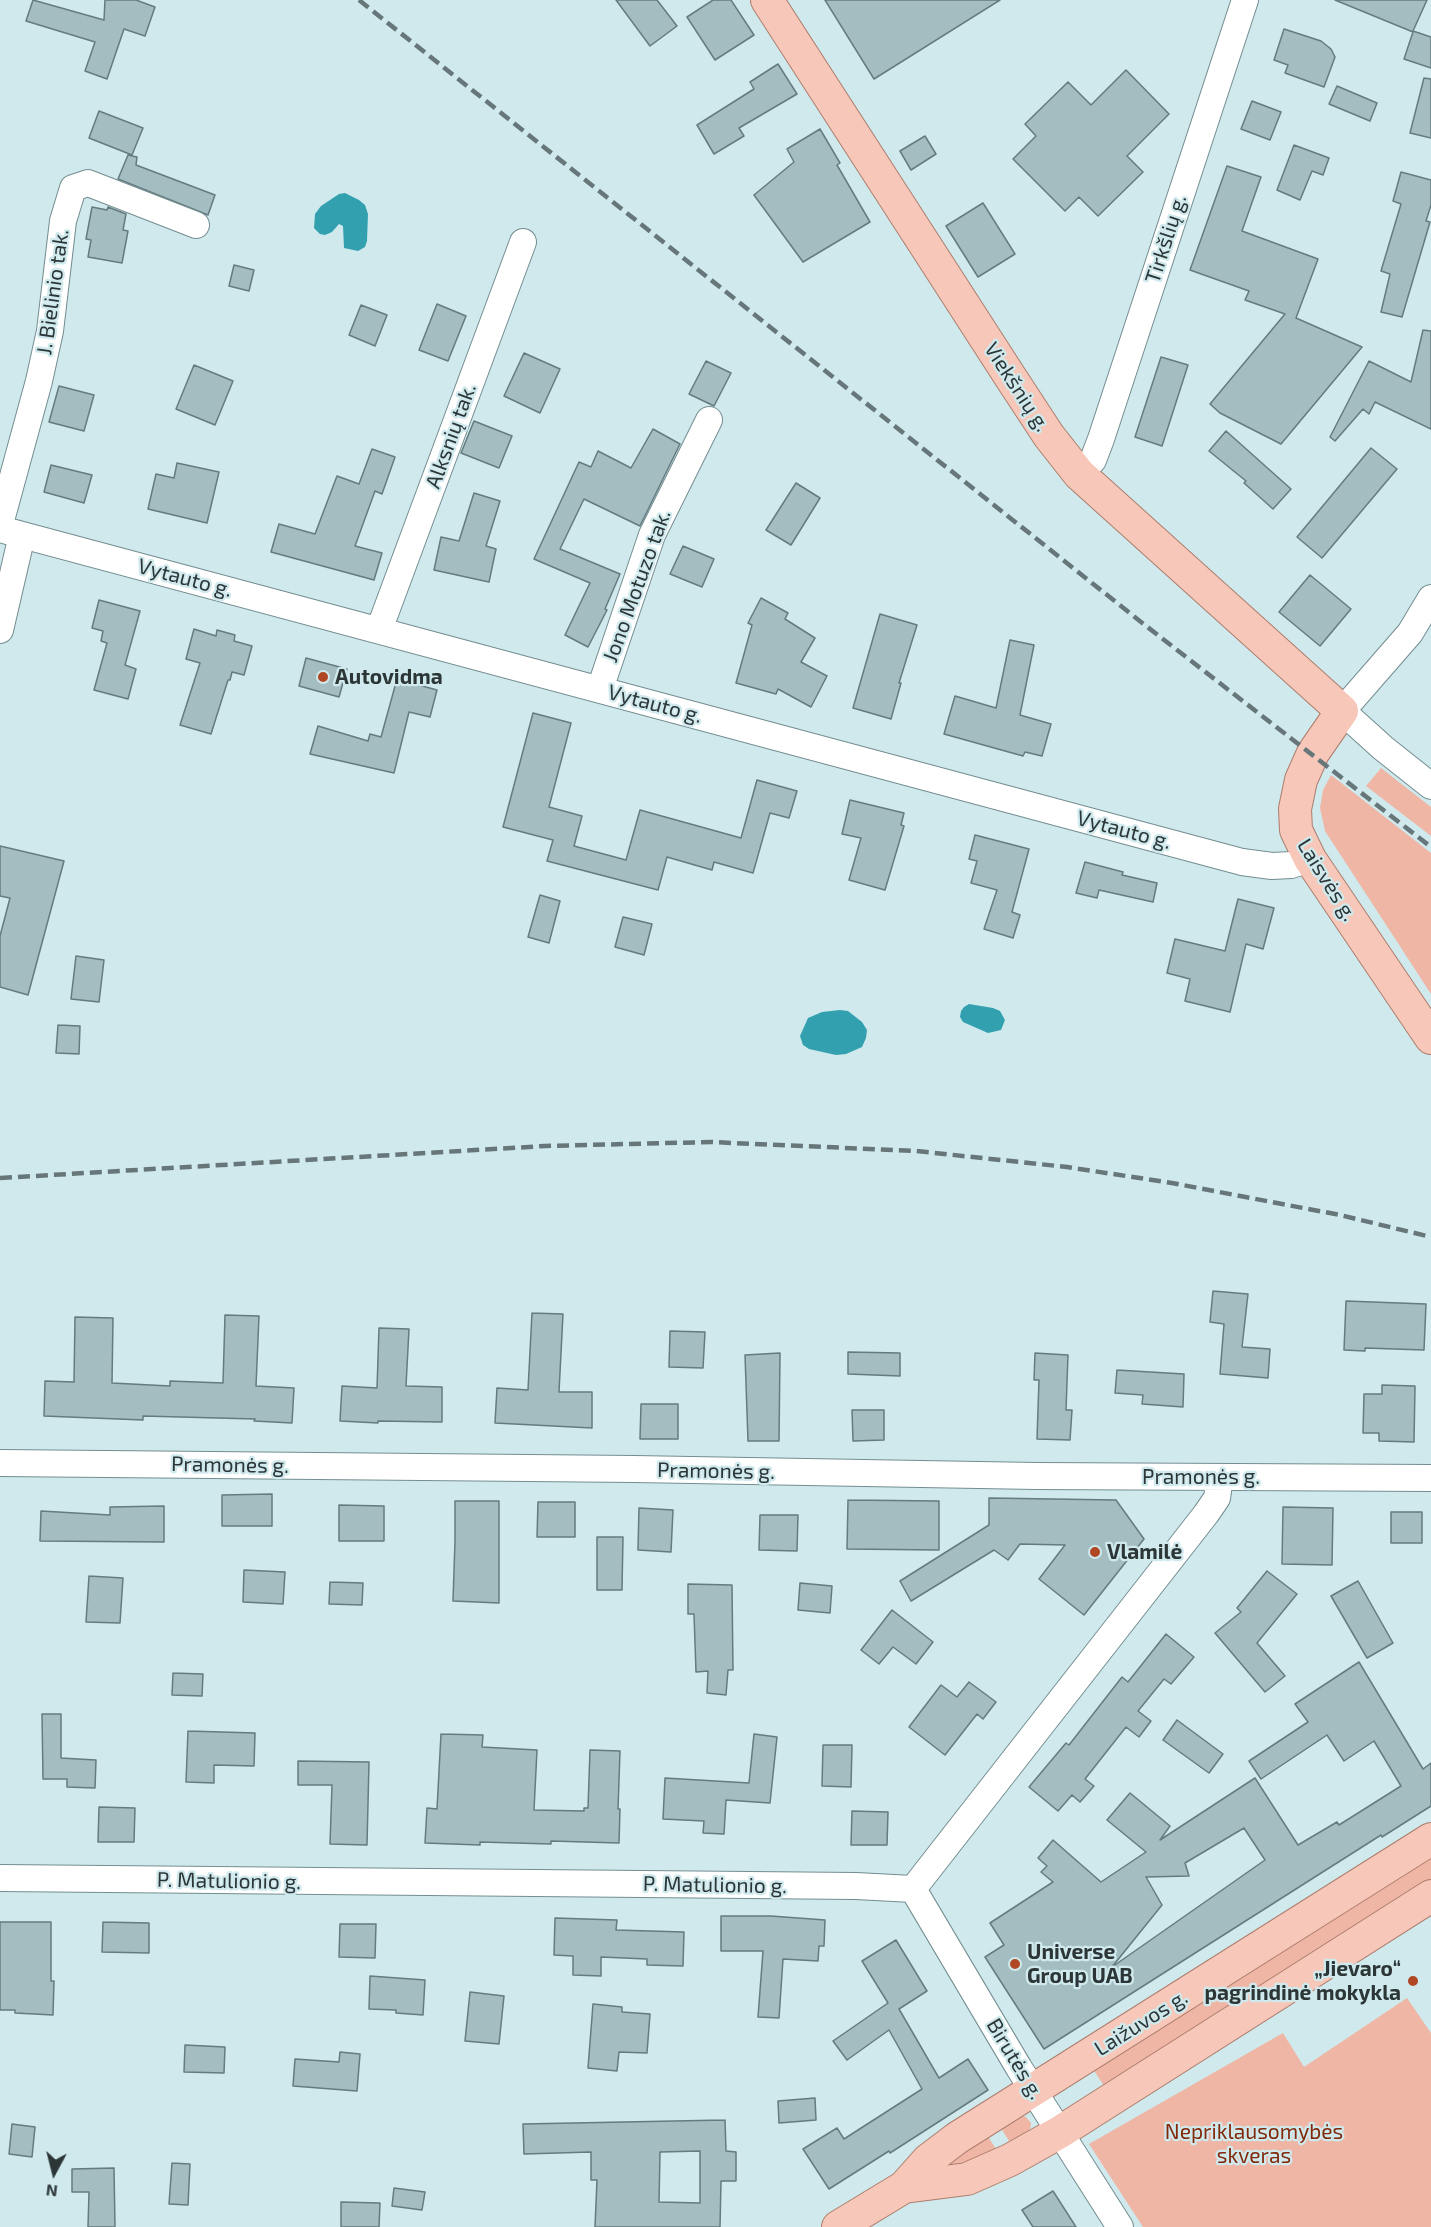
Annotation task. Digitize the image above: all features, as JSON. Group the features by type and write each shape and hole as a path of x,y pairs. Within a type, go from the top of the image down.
{"main road":[{"name":"Viekšnių g.","path":"767,0 1017,388 1049,436 1079,474 1342,711"},
{"name":"Laisvės g.","path":"1342,711 1313,753 1302,780 1295,808 1296,830 1310,859 1431,1038"},
{"name":"Laižuvos g.","path":"904,2187 928,2160 957,2138 1431,1839"},
{"path":"838,2227 904,2187 967,2179 1010,2160 1060,2132 1431,1896"}],"street":[{"name":"Tirkšlių g.","path":"1079,474 1093,460 1101,439 1245,0"},
{"name":"J. Bielinio tak.","path":"0,630 7,529 48,341 63,221 73,188 88,183 196,225"},
{"name":"Alksnių tak.","path":"379,630 523,242"},
{"name":"Jono Motuzo tak.","path":"600,690 652,535 710,420"},
{"name":"Vytauto g.","path":"7,529 1242,862 1272,866 1291,865 1310,859"},
{"path":"1431,598 1421,635 1342,711 1383,748 1431,786"},
{"name":"Pramonės g.","path":"0,1463 1431,1478"},
{"path":"913,1889 1206,1514 1216,1498 1220,1477"},
{"name":"P. Matulionio g.","path":"0,1878 820,1886 913,1889"},
{"name":"Birutės g.","path":"913,1889 1034,2091 1120,2227"}],"green space":[{"path":"1381,768 1431,807 1431,836 1366,786"},
{"path":"1331,775 1431,853 1431,994 1325,831 1320,808 1323,790"},
{"path":"1431,1854 1431,1879 1104,2086 1093,2069"},
{"name":"Nepriklausomybės skveras","path":"1407,1998 1431,2033 1431,2227 1143,2227 1089,2144 1283,2033 1304,2067"},
{"path":"1022,2116 1031,2123 1030,2131 1011,2144 1001,2128"},
{"path":"987,2135 998,2152 985,2160 936,2171"}],"water":[{"path":"345,193 365,205 368,214 367,241 365,247 358,251 344,248 343,226 339,224 332,232 325,235 320,234 314,228 315,214 321,206 339,194"},
{"path":"969,1004 1000,1011 1005,1020 1001,1030 988,1033 963,1022 960,1017 961,1011"},
{"path":"848,1011 862,1022 867,1030 862,1047 846,1054 836,1055 809,1049 803,1045 800,1036 808,1018 822,1012"}],"building":[{"path":"33,0 104,20 105,0 136,0 155,7 145,36 124,29 107,79 85,71 95,42 26,21"},
{"path":"616,0 657,0 677,26 650,46"},
{"path":"713,0 731,0 754,35 715,60 687,17"},
{"path":"825,0 1000,0 874,79"},
{"path":"1335,0 1427,0 1413,31 1431,37 1431,68 1404,59 1413,32"},
{"path":"1284,29 1321,41 1331,49 1335,57 1324,87 1285,73 1288,65 1274,60"},
{"path":"778,64 797,94 739,128 744,136 714,154 697,125 754,89 750,82"},
{"path":"1126,70 1169,114 1127,156 1143,172 1098,216 1079,197 1065,211 1013,159 1036,136 1025,124 1068,82 1091,105"},
{"path":"1424,78 1431,79 1431,138 1410,133"},
{"path":"1337,86 1377,103 1370,121 1329,104"},
{"path":"1252,101 1281,112 1270,140 1241,129"},
{"path":"99,111 143,128 132,155 89,138"},
{"path":"820,129 840,163 837,165 870,222 803,262 754,195 794,162 787,149"},
{"path":"925,136 936,154 911,170 900,151"},
{"path":"1294,145 1329,158 1323,175 1312,171 1300,200 1277,190"},
{"path":"128,155 137,157 136,165 215,195 208,215 118,179"},
{"path":"1227,166 1261,177 1242,231 1318,259 1296,318 1362,347 1281,444 1220,413 1210,404 1285,314 1245,300 1249,291 1190,270"},
{"path":"1401,172 1431,180 1431,205 1426,221 1430,222 1402,317 1381,312 1390,274 1381,271 1401,204 1393,201"},
{"path":"983,203 1015,254 978,277 946,226"},
{"path":"92,207 107,210 108,207 126,214 123,230 128,231 122,263 88,257 91,240 86,239"},
{"path":"234,265 254,270 249,291 229,286"},
{"path":"437,304 466,316 448,361 419,350"},
{"path":"361,305 387,315 375,346 349,335"},
{"path":"1423,330 1431,331 1431,429 1375,402 1369,414 1363,409 1335,441 1330,437 1369,361 1411,382"},
{"path":"524,353 560,369 540,413 504,396"},
{"path":"1161,357 1188,365 1162,446 1135,437"},
{"path":"706,361 731,373 714,406 689,394"},
{"path":"194,365 233,381 215,425 176,409"},
{"path":"59,386 94,395 84,431 49,422"},
{"path":"474,421 512,436 499,468 461,453"},
{"path":"653,429 680,444 640,526 584,499 560,549 620,574 605,609 607,610 588,647 565,635 590,583 534,559 579,462 591,467 598,451 631,468"},
{"path":"1226,431 1291,489 1273,509 1244,483 1246,481 1209,451"},
{"path":"1371,448 1397,469 1322,558 1297,537"},
{"path":"372,449 395,457 382,494 375,491 355,546 382,553 374,580 271,552 279,524 315,534 337,476 359,484"},
{"path":"177,463 219,472 207,523 148,509 156,474 174,478"},
{"path":"51,465 92,475 84,503 44,492"},
{"path":"796,483 820,498 791,545 766,530"},
{"path":"474,493 500,501 486,546 496,549 489,582 434,570 441,537 459,541"},
{"path":"683,546 714,559 702,587 670,574"},
{"path":"1310,575 1351,609 1320,646 1279,612"},
{"path":"761,598 788,613 785,619 815,638 801,662 827,676 811,707 778,689 776,694 736,683 752,625 748,623"},
{"path":"99,600 140,611 125,665 136,669 128,699 94,690 107,643 101,641 103,631 92,628"},
{"path":"880,614 917,625 899,683 901,683 891,719 853,708"},
{"path":"194,629 216,636 217,630 235,635 234,641 252,646 244,675 232,672 228,680 211,734 180,725 200,663 186,659"},
{"path":"1010,640 1034,645 1020,715 1051,724 1042,756 1025,752 1023,756 944,734 955,696 996,708"},
{"name":"Autovidma","path":"306,658 347,669 339,697 299,686"},
{"path":"397,679 437,690 430,717 409,712 394,773 310,754 318,726 368,741 370,734 381,737"},
{"path":"533,713 571,723 549,807 582,816 574,846 626,860 640,810 741,838 757,780 797,791 789,818 770,813 753,873 714,862 712,870 667,857 658,890 547,861 553,840 503,827"},
{"path":"850,800 904,813 901,825 904,826 885,890 849,880 861,838 842,834"},
{"path":"975,835 1029,849 1012,912 1020,915 1013,938 984,929 997,890 971,883 977,861 969,859"},
{"path":"0,846 64,861 28,995 0,987 0,936 10,898 0,896"},
{"path":"1085,862 1123,872 1122,875 1157,883 1153,902 1099,890 1097,898 1076,893"},
{"path":"540,895 560,901 549,943 528,937"},
{"path":"1238,899 1274,908 1263,949 1246,944 1230,1012 1185,1001 1190,979 1167,973 1175,939 1225,951"},
{"path":"623,917 652,924 644,955 615,947"},
{"path":"76,956 104,960 99,1002 71,999"},
{"path":"58,1025 80,1026 79,1054 56,1053"},
{"path":"1213,1291 1248,1294 1242,1347 1270,1349 1268,1378 1220,1374 1224,1324 1210,1322"},
{"path":"1346,1301 1426,1304 1424,1350 1365,1348 1365,1351 1344,1350"},
{"path":"532,1313 563,1314 559,1392 592,1392 592,1428 495,1423 497,1388 528,1390"},
{"path":"225,1315 259,1316 256,1386 294,1388 292,1423 254,1421 255,1419 143,1416 143,1420 44,1416 45,1381 74,1382 75,1317 113,1318 112,1383 170,1386 170,1381 223,1383"},
{"path":"379,1328 409,1329 406,1386 442,1387 442,1422 340,1421 342,1386 377,1388"},
{"path":"670,1331 705,1332 703,1368 669,1367"},
{"path":"848,1352 900,1353 900,1376 848,1374"},
{"path":"780,1353 779,1441 748,1441 745,1355"},
{"path":"1035,1353 1068,1355 1066,1410 1072,1410 1070,1440 1037,1439 1039,1380 1034,1380"},
{"path":"1117,1370 1184,1374 1183,1407 1142,1404 1143,1395 1115,1393"},
{"path":"1382,1385 1415,1386 1414,1442 1379,1441 1379,1433 1363,1433 1364,1394 1382,1394"},
{"path":"641,1404 678,1404 678,1439 640,1439"},
{"path":"852,1410 884,1410 884,1440 853,1441"},
{"path":"272,1494 272,1526 222,1526 222,1495"},
{"name":"Vlamilė","path":"989,1498 1116,1500 1144,1539 1084,1615 1039,1579 1065,1545 1020,1544 1008,1560 994,1550 911,1601 900,1581 989,1525"},
{"path":"848,1500 939,1501 939,1550 847,1549"},
{"path":"455,1501 499,1501 499,1603 453,1601"},
{"path":"538,1502 575,1502 575,1537 537,1537"},
{"path":"339,1505 384,1506 384,1541 339,1541"},
{"path":"164,1506 164,1542 40,1541 41,1511 110,1515 110,1507"},
{"path":"1283,1507 1333,1508 1332,1565 1282,1564"},
{"path":"639,1508 673,1510 671,1552 638,1550"},
{"path":"1391,1512 1422,1512 1422,1543 1391,1543"},
{"path":"760,1515 798,1515 797,1551 759,1550"},
{"path":"597,1537 623,1537 622,1590 597,1590"},
{"path":"244,1570 285,1572 283,1604 243,1602"},
{"path":"1267,1571 1297,1594 1257,1643 1285,1676 1265,1692 1215,1633 1241,1612 1237,1608"},
{"path":"89,1576 123,1578 120,1623 86,1622"},
{"path":"1358,1581 1393,1643 1367,1658 1331,1596"},
{"path":"330,1582 363,1583 362,1605 329,1604"},
{"path":"800,1583 832,1586 830,1613 798,1610"},
{"path":"688,1584 732,1585 733,1670 728,1670 726,1695 707,1693 708,1671 696,1672 694,1614 688,1614"},
{"path":"892,1610 933,1642 916,1664 893,1647 879,1664 861,1650"},
{"path":"1166,1634 1194,1657 1171,1684 1164,1679 1138,1711 1151,1721 1139,1737 1126,1727 1085,1779 1094,1786 1080,1802 1072,1795 1058,1811 1029,1787 1066,1743 1069,1745 1122,1677 1128,1682"},
{"path":"1359,1662 1423,1769 1431,1763 1431,1806 1382,1837 1381,1835 1044,2049 985,1957 1004,1945 990,1923 1053,1882 1041,1872 1047,1866 1038,1858 1053,1840 1101,1882 1146,1852 1107,1820 1130,1793 1170,1826 1160,1840 1255,1778 1298,1845 1337,1822 1339,1825 1401,1786 1374,1741 1344,1761 1327,1735 1261,1779 1249,1761 1308,1722 1295,1704","holes":["1244,1828 1265,1860 1112,1967 1162,1905 1146,1877 1189,1876 1185,1863"]},
{"path":"173,1673 203,1674 202,1696 172,1695"},
{"path":"969,1682 996,1702 983,1719 977,1714 945,1755 909,1727 941,1685 957,1697"},
{"path":"42,1714 61,1714 61,1758 96,1760 95,1788 67,1787 67,1779 43,1779"},
{"path":"1177,1720 1223,1754 1209,1773 1163,1740"},
{"path":"188,1731 255,1733 254,1766 214,1765 214,1783 186,1782"},
{"path":"441,1734 483,1735 482,1747 537,1750 534,1810 584,1811 584,1808 588,1808 590,1750 620,1751 619,1843 480,1842 480,1845 425,1843 427,1808 437,1809"},
{"path":"754,1734 777,1737 770,1803 726,1800 724,1834 703,1833 704,1821 663,1819 665,1778 749,1783"},
{"path":"823,1745 852,1745 851,1787 822,1786"},
{"path":"298,1761 369,1762 367,1845 330,1844 332,1785 298,1785"},
{"path":"99,1807 135,1808 134,1842 98,1842"},
{"path":"852,1811 888,1812 887,1845 851,1845"},
{"path":"721,1916 771,1916 825,1920 824,1946 819,1946 818,1961 783,1959 779,2018 758,2017 763,1951 721,1951"},
{"path":"555,1918 617,1920 616,1930 684,1932 683,1966 647,1965 647,1959 601,1957 601,1976 573,1975 573,1956 554,1955"},
{"path":"0,1922 51,1922 53,2015 0,2010"},
{"path":"103,1922 149,1923 149,1953 102,1952"},
{"path":"340,1924 376,1924 375,1958 339,1957"},
{"path":"896,1940 927,1991 899,2009 939,2078 968,2059 988,2090 829,2189 803,2149 837,2128 844,2139 922,2089 889,2030 847,2060 833,2041 888,2003 862,1961"},
{"path":"370,1976 425,1980 423,2015 396,2013 396,2010 369,2009"},
{"path":"470,1992 504,1996 499,2044 465,2041"},
{"path":"593,2004 622,2007 622,2012 650,2014 647,2053 619,2052 617,2071 588,2068"},
{"path":"185,2045 225,2047 224,2073 184,2072"},
{"path":"340,2052 360,2054 357,2091 293,2086 295,2059 339,2062"},
{"path":"815,2098 816,2120 779,2123 778,2101"},
{"path":"725,2120 726,2151 736,2152 736,2181 721,2181 720,2227 595,2227 597,2180 591,2180 591,2152 524,2154 523,2124","holes":["700,2151 700,2203 659,2202 660,2152"]},
{"path":"12,2124 35,2127 32,2157 9,2154"},
{"path":"172,2163 190,2164 188,2205 169,2204"},
{"path":"114,2168 115,2227 88,2227 89,2192 72,2192 72,2169"},
{"path":"394,2188 425,2192 422,2210 392,2206"},
{"path":"1053,2191 1076,2227 1033,2227 1022,2210"},
{"path":"341,2202 380,2203 379,2227 341,2227"}],"railway":[{"path":"359,0 1141,622 1431,847"},
{"path":"0,1178 545,1146 711,1142 916,1151 1067,1167 1172,1183 1340,1215 1431,1237"}],"place":[{"name":"Autovidma","path":"323,677"},
{"name":"Vlamilė","path":"1095,1552"},
{"name":"Universe Group UAB","path":"1015,1964"},
{"name":"„Jievaro“ pagrindinė mokykla","path":"1413,1981"}]}
